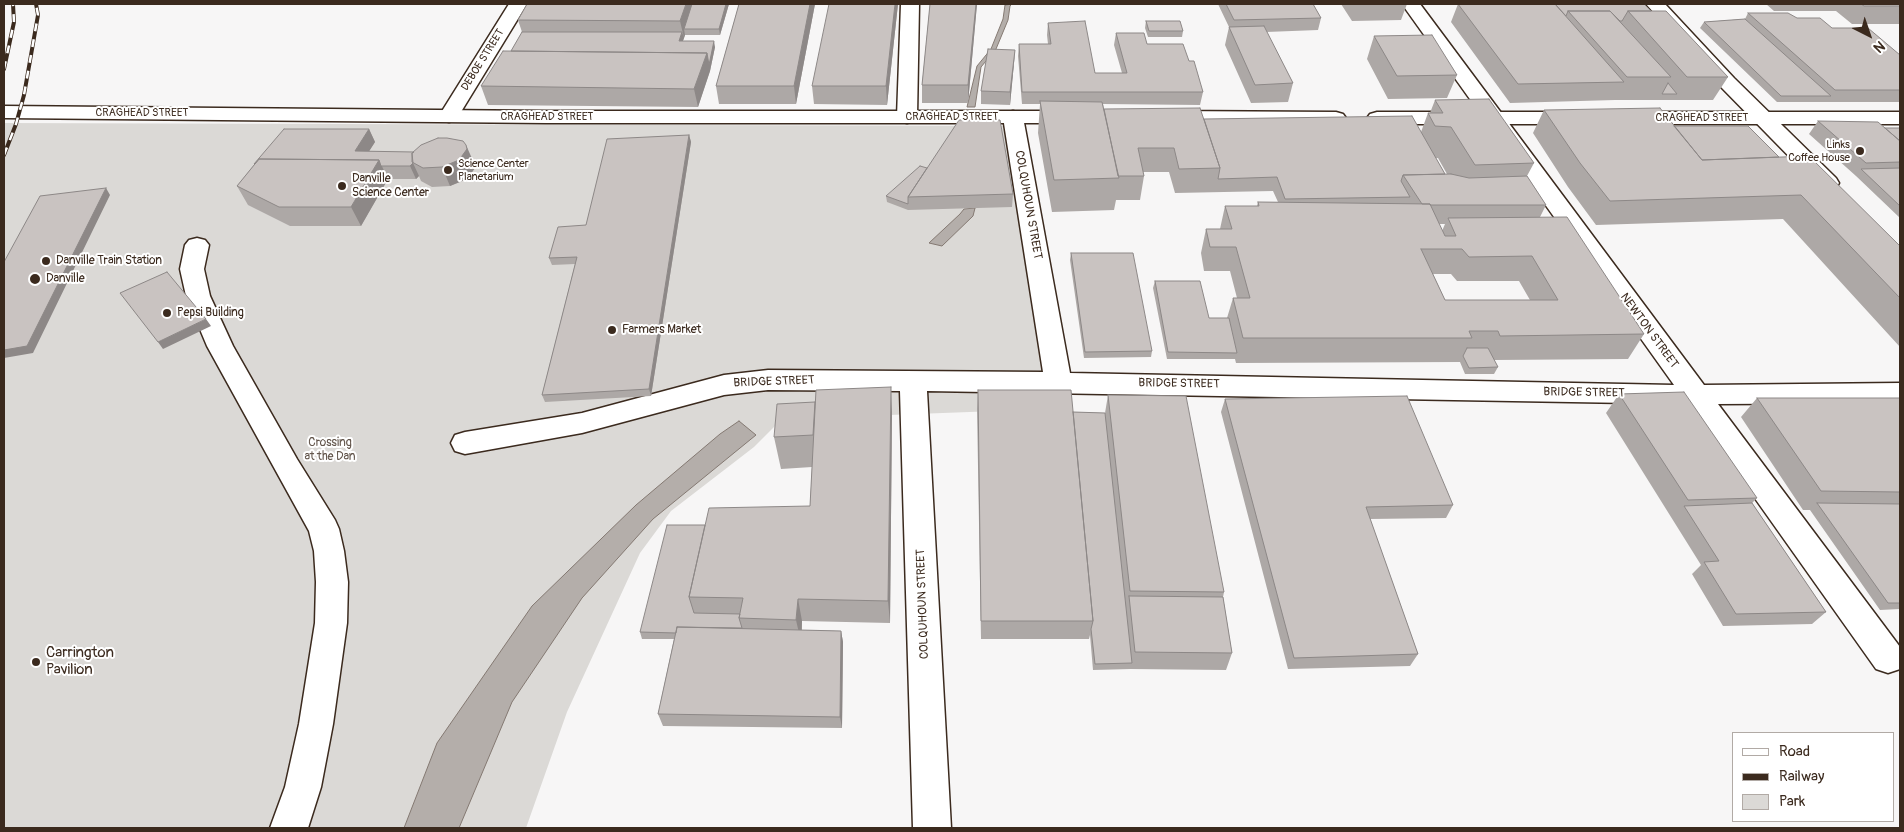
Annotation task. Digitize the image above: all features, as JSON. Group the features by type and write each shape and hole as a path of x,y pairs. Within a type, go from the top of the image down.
{"street":[{"name":"DEBOE STREET","path":"449,116 518,4"},
{"path":"907,117 910,4"},
{"name":"NEWTON STREET","path":"1411,4 1888,658"},
{"path":"1655,4 1764,119 1846,201"},
{"name":"CRAGHEAD STREET","path":"4,112 449,116 1092,117"},
{"name":"COLQUHOUN STREET","path":"1013,116 1058,382"},
{"name":"CRAGHEAD STREET","path":"1152,117 1900,118"},
{"path":"198,245 192,268 198,296 220,346 287,468 324,529 329,551 332,582 330,631 314,733 303,787 289,828"},
{"name":"BRIDGE STREET","path":"465,443 582,423 724,384 768,380 1058,382 1695,394 1900,393"},
{"name":"COLQUHOUN STREET","path":"913,380 932,828"}],"green space":[{"name":"Crossing at the Dan","path":"4,123 1003,126 1050,409 782,419 754,447 671,511 640,553 567,712 526,828 4,828"}],"shaded area":[{"path":"1012,4 1008,20 996,49 981,67 975,107 967,107 977,66 991,49 1003,19 1005,5"},
{"path":"975,208 973,216 942,246 929,243 964,209"},
{"path":"739,421 756,435 653,519 582,598 512,702 459,828 404,828 437,743 532,606 636,505 720,434"}],"building":[{"path":"527,4 686,4 680,21 518,20"},
{"path":"692,4 726,4 719,29 684,29"},
{"path":"739,4 810,4 794,86 716,86"},
{"path":"829,4 895,4 886,86 812,86"},
{"path":"930,4 976,4 968,85 922,85"},
{"path":"1226,4 1313,4 1321,18 1234,20"},
{"path":"1458,4 1555,4 1624,82 1518,84"},
{"path":"1555,4 1644,4 1651,11 1628,11 1622,21 1620,21 1610,11 1568,11 1566,16"},
{"path":"1861,4 1900,4 1900,6 1864,6"},
{"path":"1568,11 1610,11 1671,77 1627,77"},
{"path":"1628,11 1666,11 1728,77 1687,77"},
{"path":"1748,13 1788,13 1797,18 1820,18 1832,28 1868,28 1900,55 1900,90 1835,90"},
{"path":"1745,19 1831,96 1781,96 1704,22"},
{"path":"1085,21 1095,73 1127,73 1116,33 1144,33 1147,44 1183,44 1189,61 1194,61 1203,92 1022,92 1019,44 1051,44 1048,23"},
{"path":"1146,21 1180,21 1183,31 1149,31"},
{"path":"1264,26 1293,83 1255,85 1229,27"},
{"path":"522,32 682,32 679,41 714,41 709,65 707,53 511,51"},
{"path":"1432,35 1457,75 1397,76 1374,36"},
{"path":"988,49 1015,50 1010,92 981,91"},
{"path":"503,51 707,53 694,89 481,86"},
{"path":"1668,83 1677,94 1662,94"},
{"path":"1489,99 1534,163 1475,165 1451,127 1435,126 1428,113 1443,113 1435,100"},
{"path":"1040,101 1102,102 1119,178 1054,180"},
{"path":"1200,108 1220,168 1179,169 1174,148 1138,148 1144,176 1118,176 1104,109"},
{"path":"1660,108 1702,160 1809,156 1900,246 1900,298 1801,195 1610,201 1580,163 1544,110"},
{"path":"1412,116 1445,174 1403,175 1401,181 1410,197 1285,199 1277,177 1218,179 1220,168 1204,119"},
{"path":"959,120 1000,120 1013,194 908,197"},
{"path":"1818,121 1878,122 1900,141 1900,162 1866,163"},
{"path":"1674,126 1748,126 1779,157 1702,160"},
{"path":"1885,128 1900,128 1900,141"},
{"path":"284,129 369,129 355,151 414,152 412,153 413,163 410,166 381,166 379,160 259,159 254,164"},
{"name":"Farmers Market","path":"689,135 649,389 542,395 577,257 549,258 558,227 586,225 607,139"},
{"path":"438,138 463,141 467,149 459,160 442,167 423,168 412,162 412,153 421,145"},
{"path":"259,159 379,160 351,207 279,207 237,186"},
{"path":"920,166 927,168 908,197 908,204 886,196"},
{"path":"1900,168 1900,206 1861,169"},
{"path":"1451,174 1469,178 1527,176 1546,205 1422,204 1403,175"},
{"name":"Danville Train Station","path":"106,188 27,346 4,350 4,262 40,196"},
{"path":"1258,202 1430,204 1445,236 1456,236 1448,218 1567,217 1644,334 1500,336 1498,331 1469,331 1472,338 1243,338 1233,298 1250,298 1236,247 1210,247 1206,229 1232,229 1225,206 1259,206","holes":["1421,249 1462,249 1469,257 1532,256 1558,300 1445,300"]},
{"path":"1071,253 1133,253 1152,351 1085,352"},
{"name":"Pepsi Building","path":"167,272 206,319 158,342 120,293"},
{"path":"1155,281 1200,281 1209,318 1229,318 1237,353 1168,352"},
{"path":"1467,348 1488,348 1498,367 1469,368 1463,356"},
{"path":"891,387 888,601 798,599 796,620 739,618 743,598 689,597 709,508 810,506 816,390"},
{"path":"978,390 1071,390 1093,621 981,621"},
{"path":"1684,392 1757,498 1688,500 1619,394"},
{"path":"1108,395 1186,396 1224,592 1130,591"},
{"path":"1407,396 1453,505 1366,507 1418,654 1294,658 1225,399"},
{"path":"1757,398 1900,398 1900,492 1821,491"},
{"path":"815,402 813,435 774,437 777,404"},
{"path":"1073,412 1105,413 1132,663 1095,664 1091,629 1093,621"},
{"path":"1752,503 1826,612 1736,614 1704,562 1719,561 1684,506"},
{"path":"1817,503 1900,504 1900,603 1888,603"},
{"path":"667,525 705,525 689,597 694,613 740,614 739,618 742,628 677,627 676,633 640,632"},
{"path":"1129,596 1223,597 1232,653 1135,652"},
{"path":"677,627 841,631 840,717 658,714"}],"railway":[{"path":"4,69 14,22 13,4"},
{"path":"4,155 16,124 24,95 38,15 36,4"}],"place":[{"name":"Links Coffee House","path":"1860,151"},
{"name":"Science Center Planetarium","path":"448,170"},
{"name":"Danville Science Center","path":"342,186"},
{"name":"Danville Train Station","path":"46,261"},
{"name":"Danville","path":"35,279"},
{"name":"Pepsi Building","path":"167,313"},
{"name":"Farmers Market","path":"612,330"},
{"name":"Carrington Pavilion","path":"36,662"}]}
